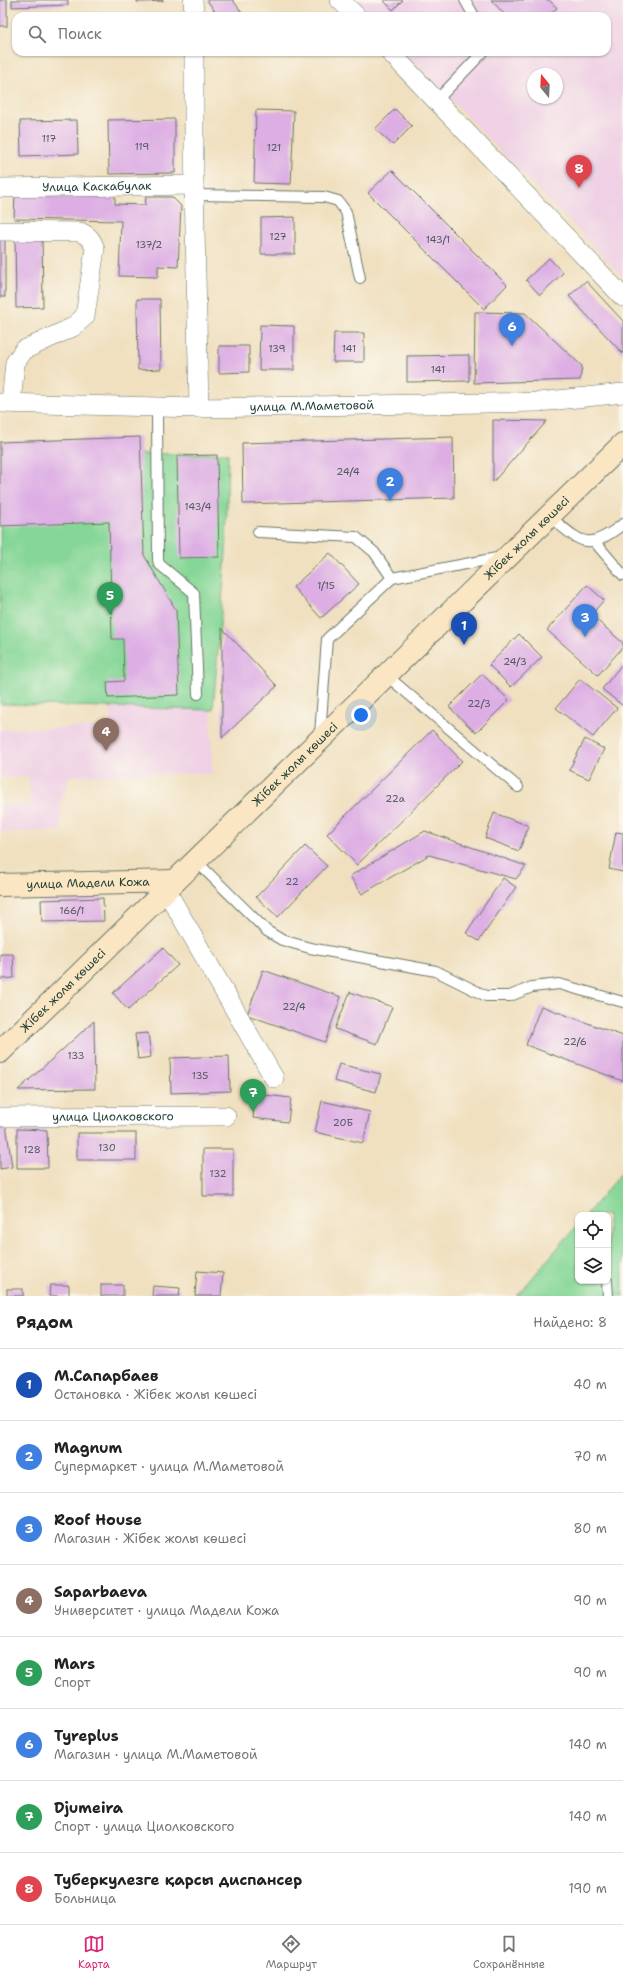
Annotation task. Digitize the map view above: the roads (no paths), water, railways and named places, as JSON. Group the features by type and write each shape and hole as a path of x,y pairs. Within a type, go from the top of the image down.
{"main road":[{"name":"Жібек жолы көшесі","path":"0,1052 623,444"},
{"name":"улица Мадели Кожа","path":"0,885 171,885"}],"street":[{"path":"194,0 194,12"},
{"path":"340,0 352,12"},
{"path":"194,56 194,190 198,408"},
{"path":"394,56 623,297"},
{"name":"Улица Каскабулак","path":"0,188 194,190"},
{"path":"0,231 80,232 87,235 92,240 95,249 85,316 73,327 24,350 16,363 6,403"},
{"name":"улица М.Маметовой","path":"6,403 198,408 539,402 623,393"},
{"path":"171,885 274,1078"},
{"name":"улица Циолковского","path":"0,1117 226,1116"}],"lane":[{"path":"464,0 472,12"},
{"path":"437,100 479,56"},
{"path":"194,190 324,197 338,201 346,212 360,278"},
{"path":"157,407 158,560 159,564 194,593 198,694"},
{"path":"549,516 579,540 594,541 606,537 623,524"},
{"path":"258,532 356,537 374,552 392,578"},
{"path":"594,541 623,575"},
{"path":"320,740 327,639 392,578 507,556"},
{"path":"386,675 518,787"},
{"path":"196,861 268,931 282,940 310,948 436,971 486,996 510,996 532,987 559,984 623,1002"},
{"path":"607,1284 608,1296"}],"place":[{"name":"Туберкулезге қарсы диспансер","path":"579,188"},
{"name":"Tyreplus","path":"512,346"},
{"name":"Magnum","path":"390,501"},
{"name":"Mars","path":"110,615"},
{"name":"Roof House","path":"585,637"},
{"name":"М.Сапарбаев","path":"464,645"},
{"name":"Saparbaeva","path":"106,751"},
{"name":"Djumeira","path":"253,1112"}]}
